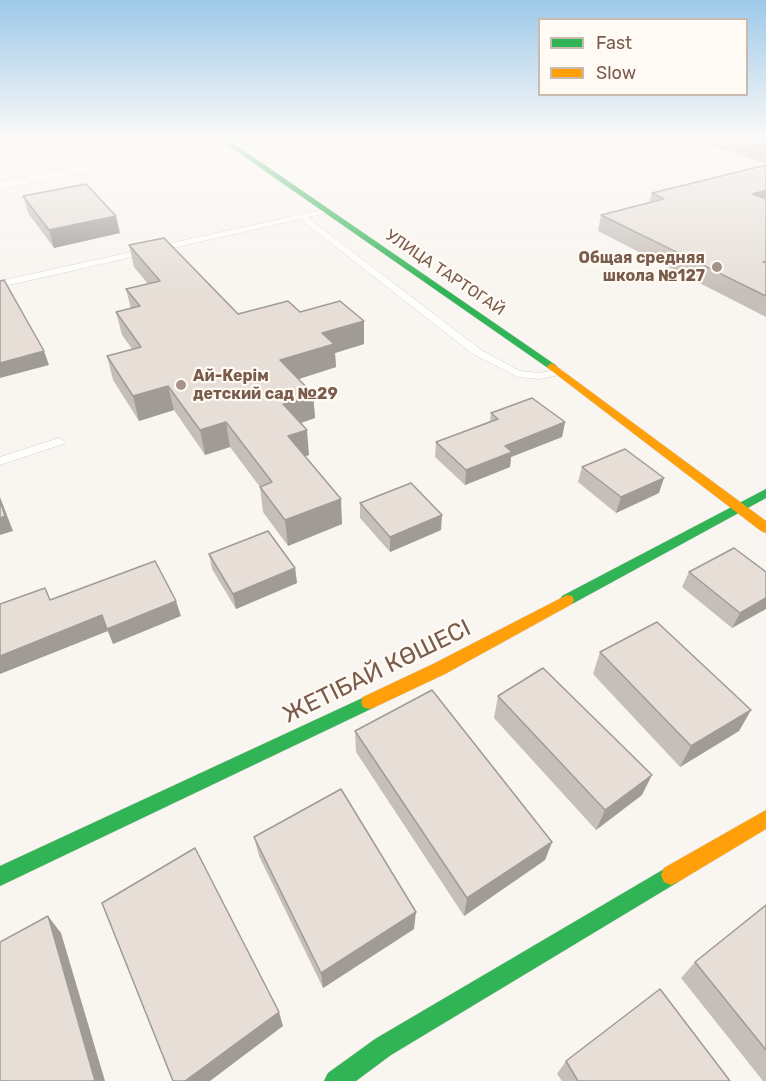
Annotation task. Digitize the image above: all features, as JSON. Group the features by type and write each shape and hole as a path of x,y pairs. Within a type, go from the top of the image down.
{"street":[{"name":"УЛИЦА ТАРТОГАЙ","path":"294,189 561,372 766,528"},
{"name":"ЖЕТІБАЙ КӨШЕСІ","path":"0,876 439,669 766,493"},
{"path":"336,1081 383,1047 766,819"}],"lane":[{"path":"0,284 326,211"},
{"path":"302,217 477,352 518,374 539,376 561,372"},
{"path":"0,461 59,442"}],"building":[{"path":"57,189 91,189 116,216 49,230 23,196"},
{"path":"666,189 766,189 753,194 766,199 766,261 763,262 766,263 766,296 601,215 664,199 652,193"},
{"path":"164,238 238,314 288,301 300,312 340,301 364,321 322,333 334,344 280,360 313,394 283,404 307,430 288,436 341,499 285,520 260,487 272,482 226,422 200,430 168,386 133,396 107,356 141,347 116,312 140,306 126,289 160,281 129,245"},
{"path":"4,280 44,351 0,363 0,281"},
{"path":"532,398 565,422 505,446 512,452 466,470 436,442 498,419 491,413"},
{"path":"625,449 664,478 621,497 582,467"},
{"path":"411,483 442,515 390,537 360,503"},
{"path":"0,501 5,516 0,518"},
{"path":"268,531 295,568 233,594 209,554"},
{"path":"734,548 766,572 766,598 740,613 689,572"},
{"path":"155,561 176,601 107,629 102,615 0,656 0,604 45,588 50,600"},
{"path":"657,622 751,710 691,746 600,652"},
{"path":"543,668 652,775 605,810 498,696"},
{"path":"432,690 552,842 467,898 355,731"},
{"path":"341,789 416,912 321,973 254,837"},
{"path":"195,848 279,1012 185,1081 173,1081 102,903"},
{"path":"766,905 766,1050 695,962"},
{"path":"48,916 95,1081 0,1081 0,942"},
{"path":"660,989 730,1081 578,1081 566,1061"}],"traffic: fast":[{"path":"295,189 552,366"},
{"path":"567,600 766,493"},
{"path":"0,876 369,702"},
{"path":"336,1081 383,1047 671,875"}],"traffic: slow":[{"path":"552,366 766,528"},
{"path":"369,702 439,669 567,600"},
{"path":"671,875 766,819"}],"place":[{"name":"Общая средняя школа №127","path":"717,267"},
{"name":"Ай-Керім детский сад №29","path":"181,385"}]}
